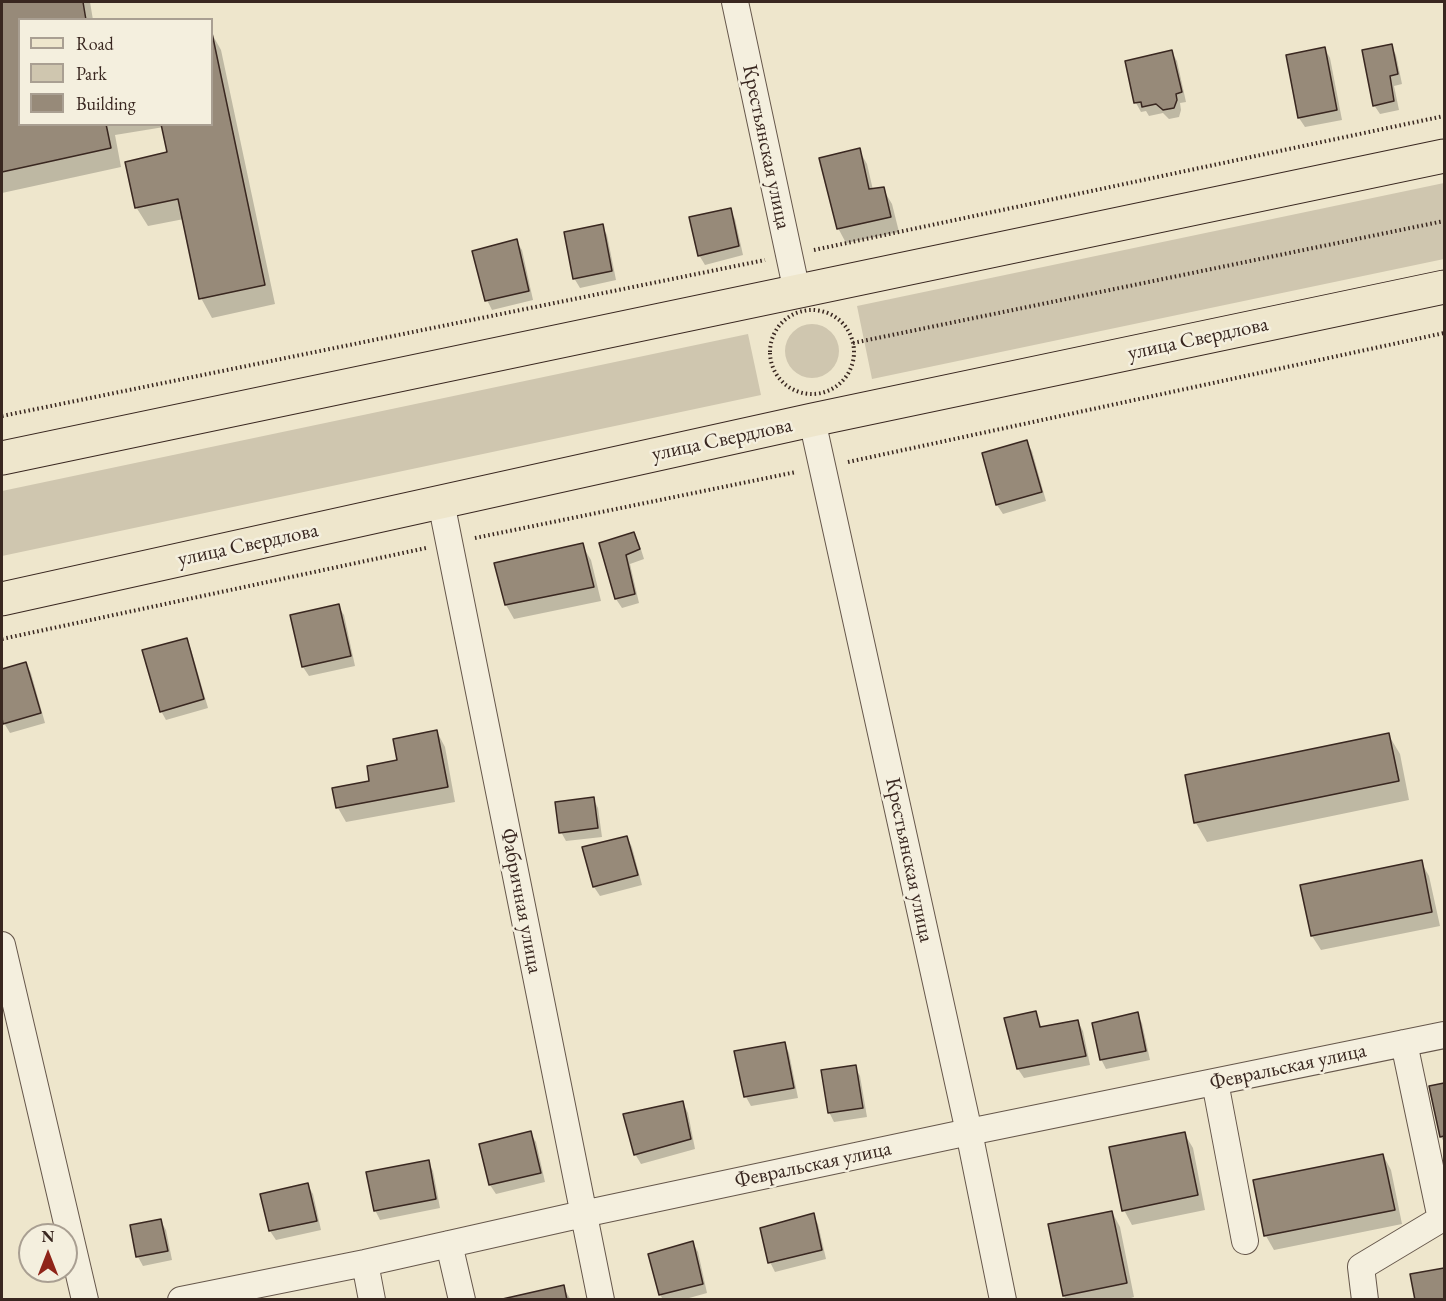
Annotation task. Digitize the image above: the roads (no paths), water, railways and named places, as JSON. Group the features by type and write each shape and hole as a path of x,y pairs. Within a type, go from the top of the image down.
{"main road":[{"path":"2,458 1444,156"},
{"name":"улица Свердлова","path":"2,599 812,420 1444,287"}],"street":[{"name":"Крестьянская улица","path":"735,2 797,292"},
{"name":"Крестьянская улица","path":"812,420 969,1132 1003,1299"},
{"name":"Фабричная улица","path":"441,502 601,1299"},
{"path":"2,945 85,1299"},
{"name":"Февральская улица","path":"181,1299 365,1263 969,1132 1444,1035"},
{"path":"1365,1299 1361,1267 1441,1219 1404,1043"},
{"path":"1215,1082 1245,1241"},
{"path":"449,1244 462,1299"},
{"path":"365,1263 372,1299"}]}
